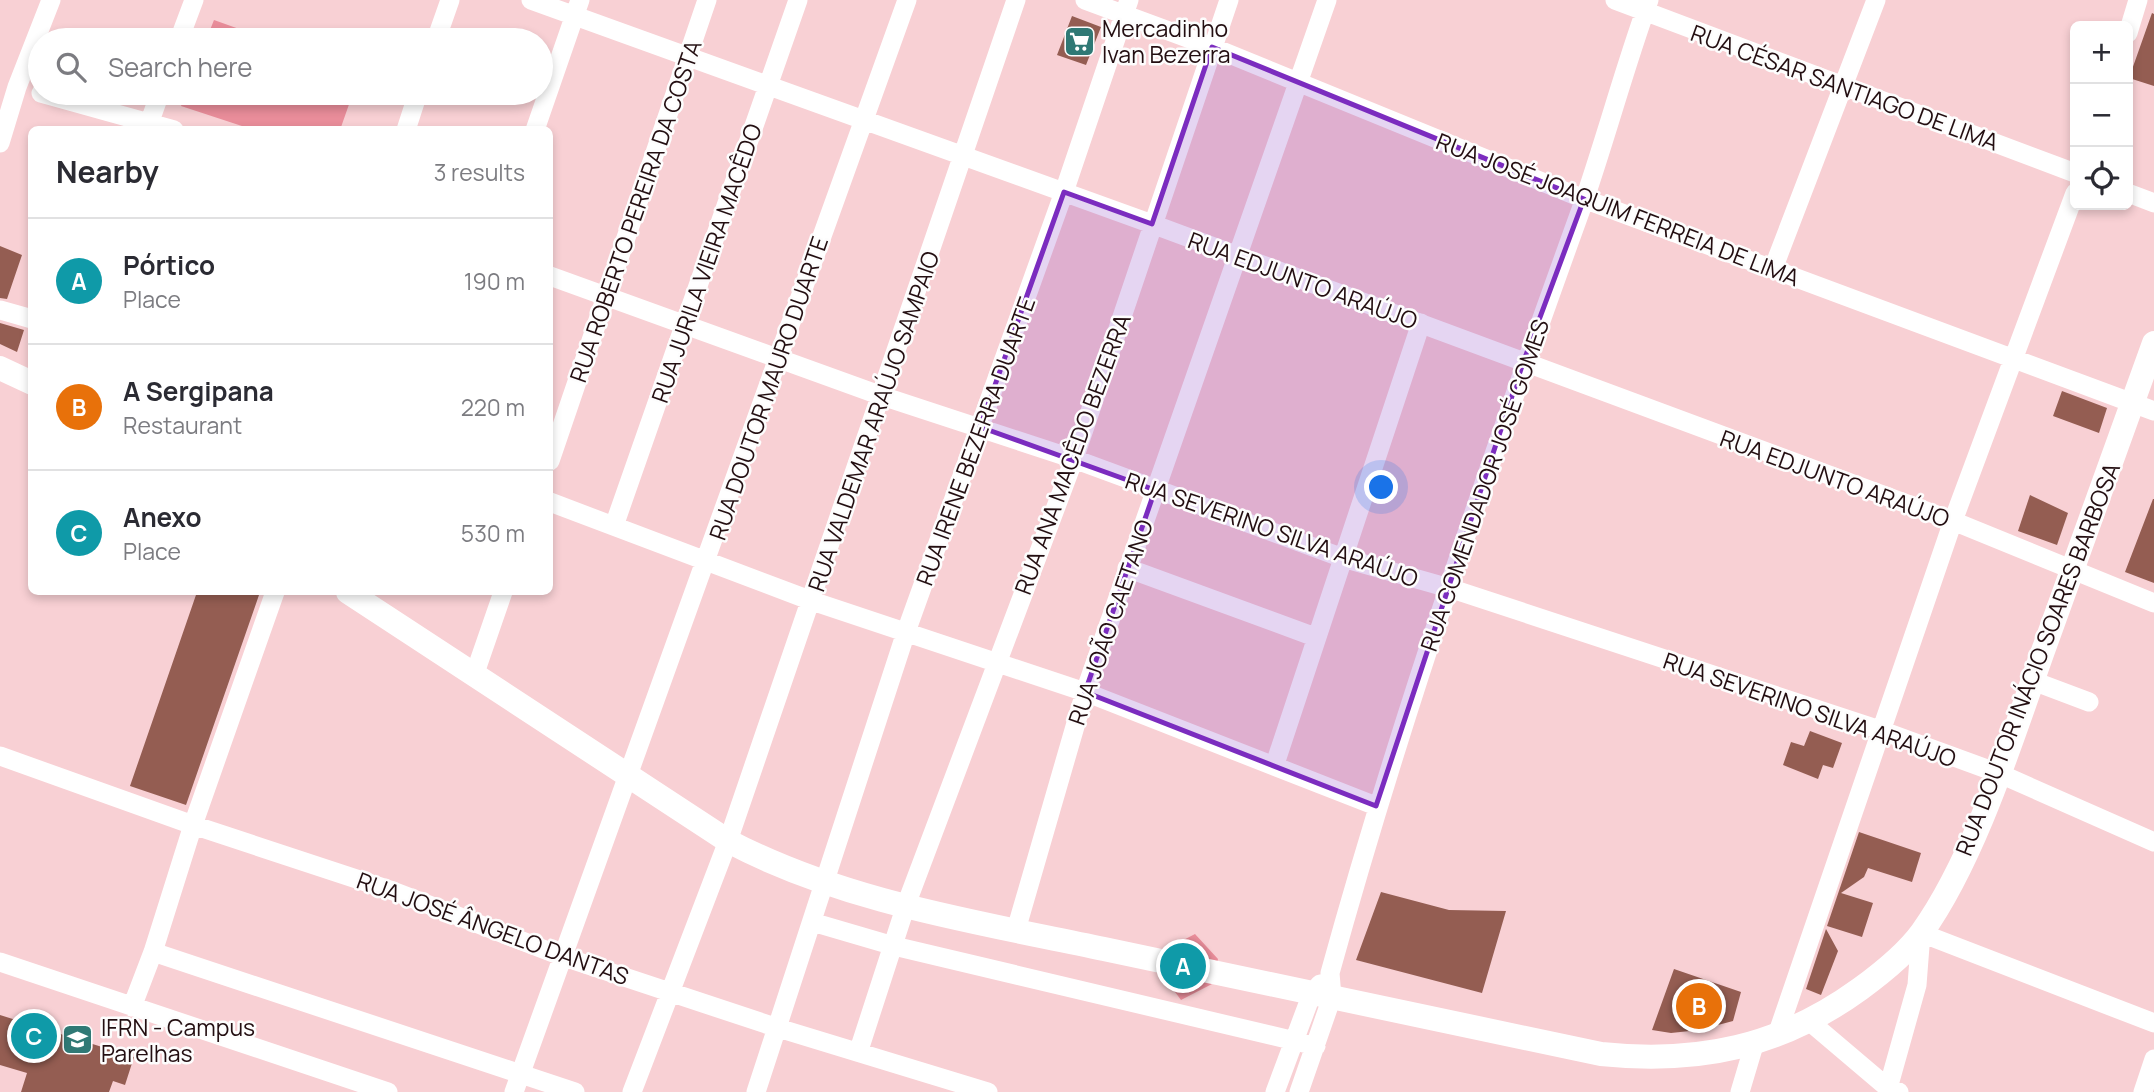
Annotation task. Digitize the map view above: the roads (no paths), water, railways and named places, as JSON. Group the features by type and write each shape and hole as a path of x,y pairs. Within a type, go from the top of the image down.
{"main road":[{"name":"RUA DOUTOR INÁCIO SOARES BARBOSA","path":"1921,933 1958,870 2033,681 2072,569 2143,406 2154,343"},
{"path":"0,368 28,381"},
{"path":"353,595 728,841 773,864 824,884 1016,930 1325,988 1601,1054 1645,1058 1681,1056 1754,1045 1809,1021 1876,977 1921,933"}],"street":[{"path":"37,28 51,0"},
{"path":"184,28 194,0"},
{"path":"440,28 450,0"},
{"name":"RUA EDJUNTO ARAÚJO","path":"531,0 576,9 686,58 1064,192 1421,323 1953,521 2154,603"},
{"name":"RUA ROBERTO PEREIRA DA COSTA","path":"553,453 707,0"},
{"name":"RUA JURILA VIEIRA MACÊDO","path":"614,526 798,0"},
{"name":"RUA DOUTOR MAURO DUARTE","path":"518,1083 561,956 708,560 776,358 907,0"},
{"name":"RUA VALDEMAR ARAÚJO SAMPAIO","path":"632,1092 728,841 813,601 1016,0"},
{"name":"RUA JOSÉ JOAQUIM FERREIA DE LIMA","path":"1085,0 1127,7 1212,47 1584,199 2143,406"},
{"name":"RUA ANA MACÊDO BEZERRA","path":"859,1050 906,905 1074,459 1228,0"},
{"name":"RUA JOÃO CAETANO","path":"1016,930 1085,692 1327,0"},
{"name":"RUA CÉSAR SANTIAGO DE LIMA","path":"1615,0 1647,6 1845,86 2070,171"},
{"path":"1773,269 1876,0"},
{"path":"2132,21 2138,0"},
{"name":"RUA COMENDADOR JOSÉ GOMES","path":"1325,988 1376,806 1523,363 1584,199 1647,6"},
{"name":"RUA IRENE BEZERRA DUARTE","path":"756,1092 906,632 1064,192 1127,7"},
{"path":"553,77 576,9"},
{"path":"0,143 8,84 28,45"},
{"path":"8,84 28,89"},
{"path":"88,105 163,126"},
{"path":"150,121 156,105"},
{"path":"407,126 414,105"},
{"path":"536,126 543,105"},
{"path":"2133,195 2154,203"},
{"path":"1777,1035 1953,521 2070,207"},
{"name":"RUA SEVERINO SILVA ARAÚJO","path":"553,277 883,396 1074,459 1343,558 1449,588 1880,730 1998,773 2154,842"},
{"path":"0,310 28,318"},
{"path":"1275,764 1421,323"},
{"path":"553,503 813,601 1085,692 1275,764 1376,806"},
{"path":"1127,568 1315,637"},
{"path":"132,1007 153,953 193,825 274,595"},
{"path":"475,673 502,595"},
{"path":"2033,681 2089,702"},
{"name":"RUA JOSÉ ÂNGELO DANTAS","path":"0,755 193,825 393,891 561,956 778,1028 859,1050 988,1092"},
{"path":"812,922 894,946 1316,1046"},
{"path":"1921,933 2154,1023"},
{"name":"RUA DOUTOR INÁCIO SOARES BARBOSA","path":"1892,1091 1917,985 1921,933"},
{"path":"153,953 518,1083 575,1092"},
{"path":"0,962 388,1092"},
{"path":"1275,1092 1294,1041 1325,988"},
{"path":"1299,1092 1316,1046 1325,988"},
{"path":"1809,1021 1892,1091"},
{"path":"1740,1092 1754,1045"},
{"path":"2143,1092 2154,1059"}],"place":[{"name":"Mercadinho Ivan Bezerra","path":"1079,41"},
{"name":"Pórtico","path":"1183,966"},
{"name":"A Sergipana","path":"1699,1006"},
{"name":"Anexo","path":"34,1036"},
{"name":"IFRN - Campus Parelhas","path":"78,1040"}]}
